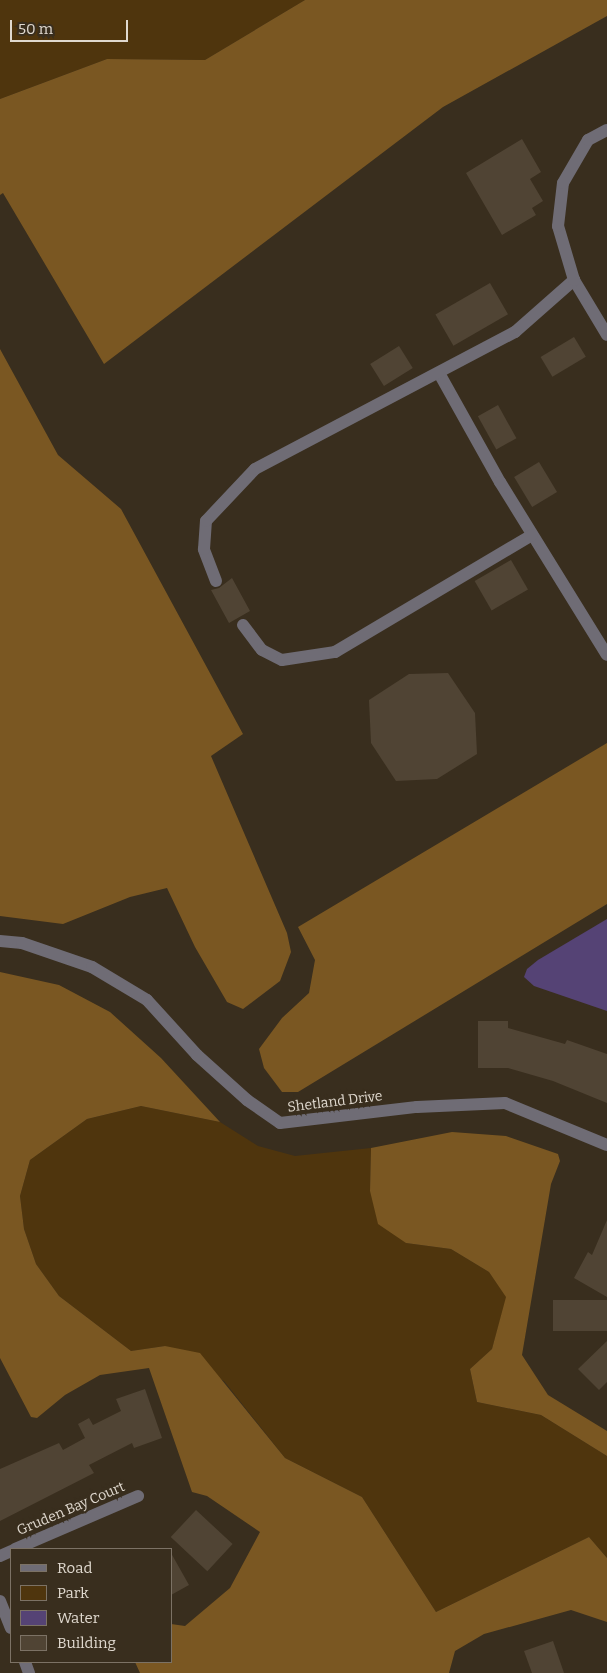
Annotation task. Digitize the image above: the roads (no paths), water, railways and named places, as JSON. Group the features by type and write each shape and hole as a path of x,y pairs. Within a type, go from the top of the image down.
{"street":[{"path":"607,130 588,140 563,183 558,226 574,280 607,335"},
{"path":"216,581 204,548 206,521 255,469 515,332 574,280"},
{"path":"439,373 532,535 607,655"},
{"path":"243,625 262,650 282,660 335,652 532,535"},
{"name":"Shetland Drive","path":"0,941 22,944 92,967 147,1000 197,1055 247,1100 280,1123 417,1107 505,1103 607,1145"},
{"name":"Gruden Bay Court","path":"17,1548 138,1496"},
{"path":"0,1601 10,1626"}],"water":[{"path":"607,919 607,1011 534,986 524,977 527,969 538,960"}]}
